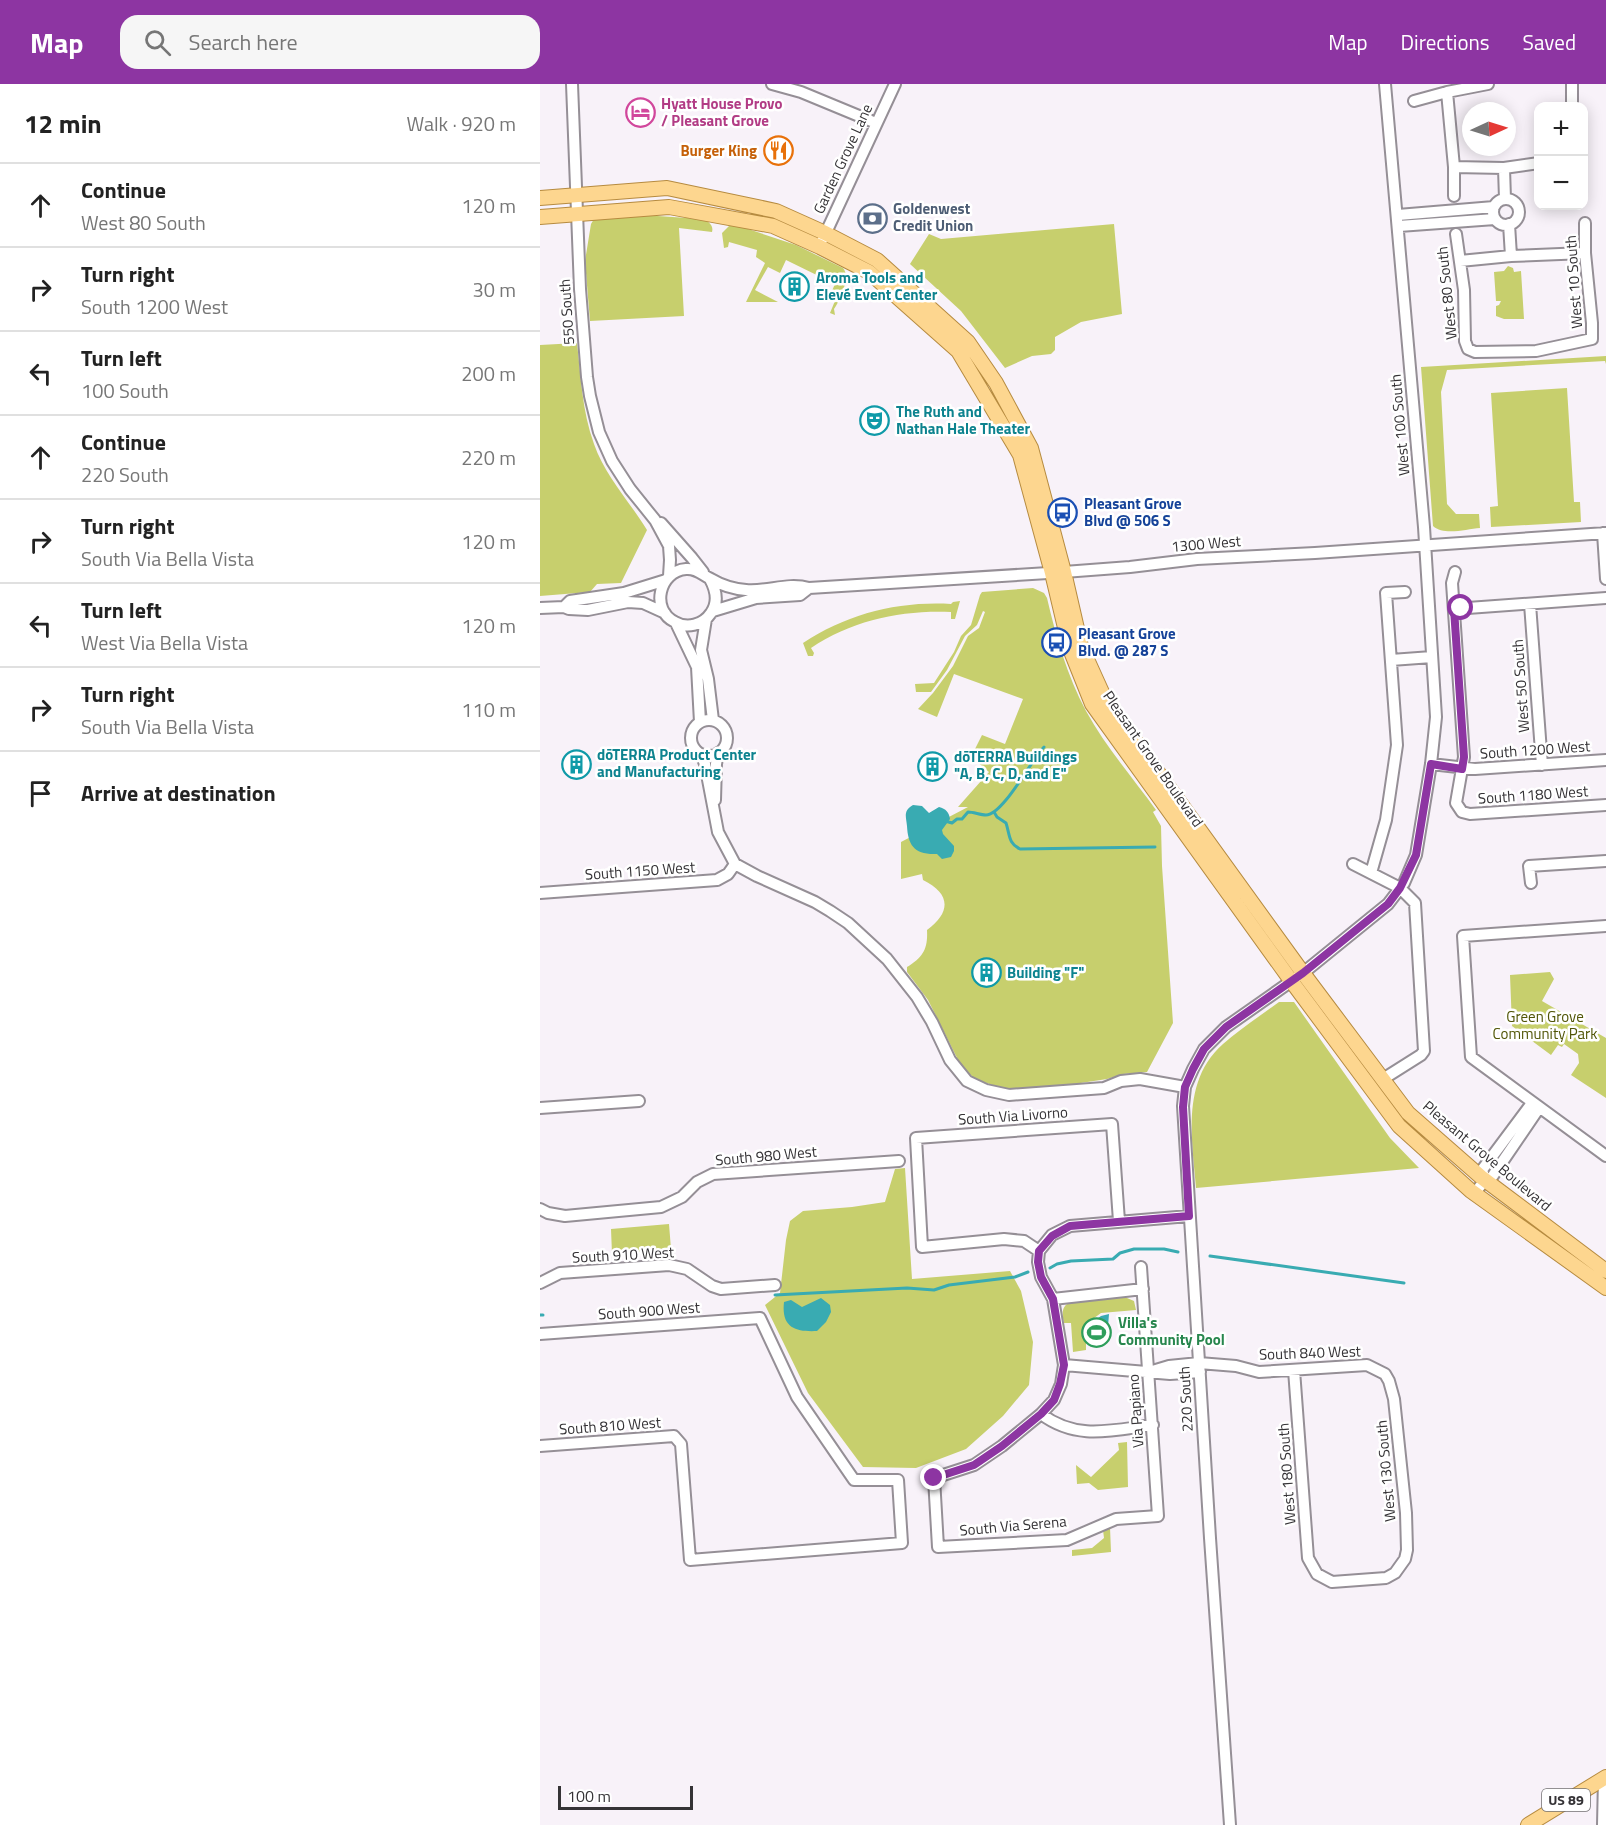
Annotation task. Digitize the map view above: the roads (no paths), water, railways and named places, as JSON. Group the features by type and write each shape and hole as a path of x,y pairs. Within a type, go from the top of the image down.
{"main road":[{"name":"Pleasant Grove Boulevard","path":"540,198 667,188 776,211 877,260 968,342 996,383 1031,448 1058,573 1070,649 1092,704 1297,978 1399,1126 1474,1194 1606,1288"},
{"name":"Pleasant Grove Boulevard","path":"540,217 669,207 773,226 869,272 958,351 1020,455 1058,573"},
{"name":"Pleasant Grove Boulevard","path":"1297,978 1383,1079 1408,1113 1485,1180 1606,1271"},
{"name":"US 89","path":"1528,1825 1605,1777"}],"street":[{"name":"550 South","path":"572,84 587,376 595,417 605,447 620,476 655,520"},
{"path":"772,84 801,92 876,123"},
{"name":"Garden Grove Lane","path":"820,247 895,84"},
{"name":"West 100 South","path":"1385,84 1425,545 1436,717 1416,855 1400,888"},
{"path":"1414,101 1488,84"},
{"path":"1572,84 1572,102"},
{"path":"1447,92 1454,167 1454,196"},
{"path":"1454,167 1504,168 1534,164"},
{"path":"1504,168 1504,199"},
{"path":"1504,199 1513,201 1519,207 1516,220 1509,225 1501,224 1495,213 1498,202 1504,199"},
{"path":"1398,220 1495,213"},
{"name":"West 10 South","path":"1468,349 1475,352 1536,351 1592,339 1585,253 1585,223"},
{"path":"1509,225 1511,256"},
{"name":"West 80 South","path":"1456,234 1464,290 1465,341 1468,349"},
{"path":"1460,261 1585,253"},
{"path":"655,520 662,523 707,576 716,595 701,650 708,679 713,720"},
{"path":"655,520 669,546 670,560 667,578 660,592 661,607 676,623 697,667 700,722"},
{"path":"1604,533 1606,579"},
{"name":"1300 West","path":"809,588 1058,573 1197,559 1604,533"},
{"path":"564,607 570,601 624,593 686,569 695,570 727,586 745,590 789,585 809,588"},
{"path":"1455,572 1452,583 1464,757 1462,769"},
{"path":"676,623 689,626 709,615 756,598 800,595 809,588"},
{"path":"1371,873 1386,820 1397,745 1386,593 1405,592"},
{"path":"1454,609 1606,598"},
{"path":"540,608 564,607 588,610 628,602 643,603 665,613"},
{"name":"West 50 South","path":"1530,604 1542,765"},
{"path":"1391,660 1432,657"},
{"path":"701,754 710,756 718,753 726,744 727,738 723,727 713,720 700,722 694,728 691,736 693,745 701,754 705,764 718,832 735,864 815,902 848,923 886,959 917,997 954,1068 972,1084 995,1093 1009,1095 1104,1088 1121,1081 1140,1079 1185,1087"},
{"path":"715,813 718,753"},
{"name":"South 1200 West","path":"1431,764 1462,769 1606,760"},
{"name":"South 1180 West","path":"1462,769 1456,803 1462,812 1470,814 1606,805"},
{"path":"1531,883 1529,867 1606,861"},
{"name":"South 1150 West","path":"540,893 717,880 728,874 735,864"},
{"path":"1353,864 1400,888 1415,903 1424,1051 1383,1079"},
{"name":"220 South","path":"1230,1825 1189,1216 1183,1107 1185,1087 1204,1049 1226,1027 1297,978 1388,904 1400,888"},
{"path":"1606,926 1463,936 1471,1057 1606,1156"},
{"path":"540,1108 639,1101"},
{"path":"1474,1194 1485,1180 1492,1177 1497,1159 1536,1105"},
{"name":"South Via Livorno","path":"1039,1251 1024,1241 1004,1239 922,1247 916,1138 1112,1124 1119,1221"},
{"name":"South 980 West","path":"540,1209 548,1214 565,1216 661,1207 682,1197 697,1182 713,1174 899,1161"},
{"path":"1153,1425 1089,1432 1065,1429 1041,1414 1054,1400 1064,1365 1053,1299 1041,1277 1038,1262 1039,1251 1052,1236 1070,1226 1189,1216"},
{"name":"South 910 West","path":"540,1283 560,1273 669,1265 687,1269 712,1286 721,1289 775,1285"},
{"name":"Via Papiano","path":"1141,1267 1158,1516"},
{"path":"1053,1299 1143,1289"},
{"name":"South 900 West","path":"540,1334 760,1318 797,1397 854,1480 898,1480 902,1543 690,1560 680,1440"},
{"name":"South 840 West","path":"1064,1365 1170,1374 1200,1367 1236,1366 1259,1372 1367,1365 1385,1374"},
{"name":"West 180 South","path":"1294,1370 1308,1558 1317,1574 1332,1582 1386,1578 1401,1566"},
{"name":"West 130 South","path":"1385,1374 1394,1399 1406,1513 1407,1550 1401,1566"},
{"name":"South Via Serena","path":"1041,1414 1002,1446 974,1465 934,1478 938,1547 1067,1540 1116,1519 1158,1516"},
{"name":"South 810 West","path":"540,1446 674,1436 680,1440"},
{"path":"1603,1825 1605,1777"}],"water":[{"path":"913,805 922,806 929,813 939,807 948,813 950,819 942,830 954,846 951,857 942,859 937,854 923,853 914,848 909,839 906,817 906,812"},
{"path":"821,1298 830,1305 831,1312 826,1322 817,1331 803,1331 788,1323 785,1318 784,1302 791,1300 802,1307"},
{"name":"Villa's Community Pool","path":"1109,1314 1107,1339 1087,1338 1087,1326 1101,1316"}],"waterway":[{"path":"945,821 952,823 957,819 962,819 968,812 986,815 993,813 1009,797 1044,747"},
{"path":"994,812 1006,823 1011,841 1020,849 1155,847"},
{"path":"1050,1268 1071,1261 1113,1259 1120,1253 1134,1249 1164,1249 1178,1252"},
{"path":"1210,1256 1404,1283"},
{"path":"775,1295 907,1288 934,1290 949,1285 1015,1277 1028,1272"}],"place":[{"name":"Hyatt House Provo / Pleasant Grove","path":"640,113"},
{"name":"Burger King","path":"778,151"},
{"name":"Goldenwest Credit Union","path":"872,218"},
{"name":"Aroma Tools and Elevé Event Center","path":"795,287"},
{"name":"The Ruth and Nathan Hale Theater","path":"875,421"},
{"name":"Pleasant Grove Blvd @ 506 S","path":"1063,513"},
{"name":"Pleasant Grove Blvd. @ 287 S","path":"1057,643"},
{"name":"dōTERRA Product Center and Manufacturing","path":"576,764"},
{"name":"dōTERRA Buildings \"A, B, C, D, and E\"","path":"933,766"},
{"name":"Building \"F\"","path":"986,973"},
{"name":"Villa's Community Pool","path":"1097,1332"}],"park label":[{"name":"Green Grove Community Park","path":"1545,1026"}]}
